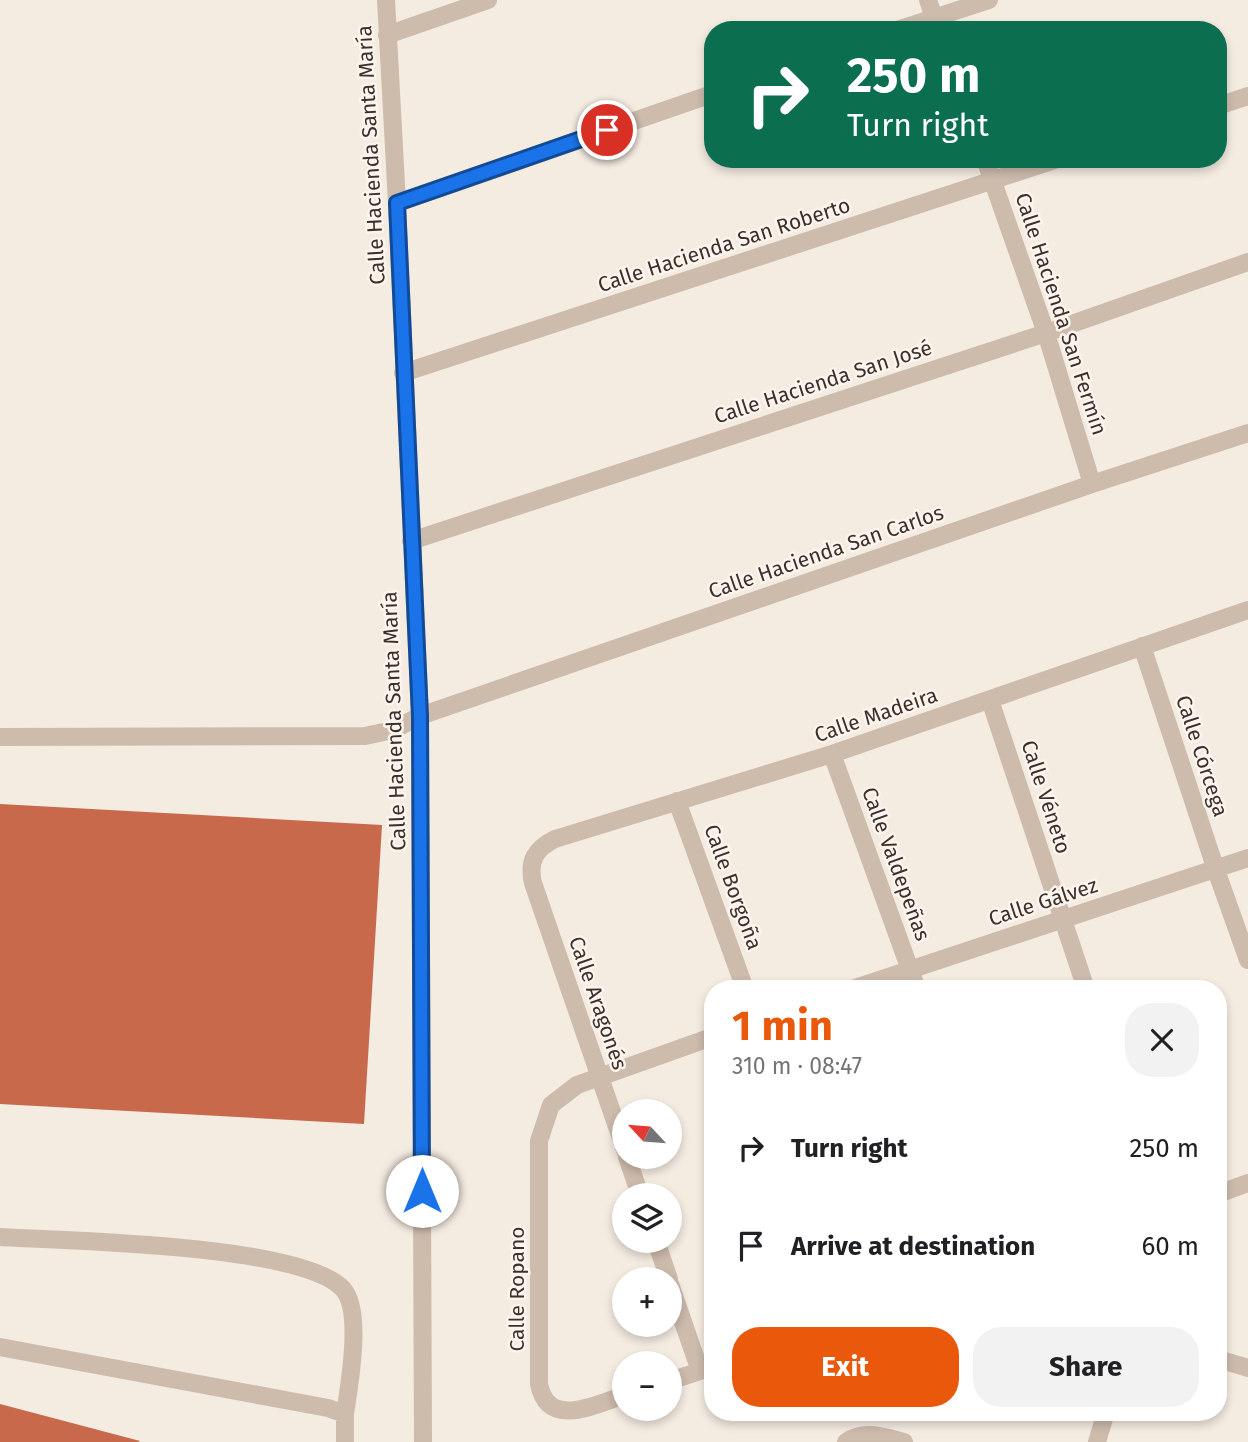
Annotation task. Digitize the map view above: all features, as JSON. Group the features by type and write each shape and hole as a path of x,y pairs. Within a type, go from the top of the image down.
{"street":[{"name":"Calle Hacienda Santa María","path":"386,0 420,716 423,1442"},
{"path":"387,35 488,0"},
{"path":"933,16 989,0"},
{"path":"1227,103 1248,96"},
{"path":"397,203 704,97"},
{"name":"Calle Hacienda San Fermín","path":"988,168 1046,333 1092,484"},
{"name":"Calle Hacienda San Roberto","path":"403,373 1031,168"},
{"name":"Calle Hacienda San José","path":"411,541 1046,333 1248,262"},
{"name":"Calle Hacienda San Carlos","path":"0,737 365,736 393,730 420,716 1092,484 1248,433"},
{"name":"Calle Madeira","path":"530,870 537,851 545,844 832,754 1248,610"},
{"name":"Calle Córcega","path":"1142,646 1248,960"},
{"name":"Calle Véneto","path":"990,700 1083,980"},
{"name":"Calle Valdepeñas","path":"832,754 914,980"},
{"name":"Calle Borgoña","path":"677,801 742,980"},
{"name":"Calle Gálvez","path":"876,980 1248,858"},
{"name":"Calle Aragonés","path":"530,870 612,1112"},
{"path":"599,1075 704,1041"},
{"name":"Calle Ropano","path":"599,1075 577,1084 551,1105 539,1141 539,1384 541,1396 554,1409 577,1410 612,1399"},
{"path":"1227,1191 1248,1183"},
{"path":"0,1237 212,1250 284,1262 324,1276 344,1289 352,1313 353,1351 345,1414 345,1442"},
{"path":"682,1313 704,1364"},
{"path":"0,1347 291,1400 345,1414"},
{"path":"1227,1362 1248,1368"},
{"path":"682,1377 704,1370"},
{"path":"1097,1442 1103,1421"},
{"path":"846,1442 853,1437 864,1435 904,1442"}],"building":[{"path":"0,804 382,825 364,1124 0,1104"},
{"path":"0,1404 140,1441 0,1442"}],"route":[{"path":"422,1191 420,716 397,203 607,130"}]}
